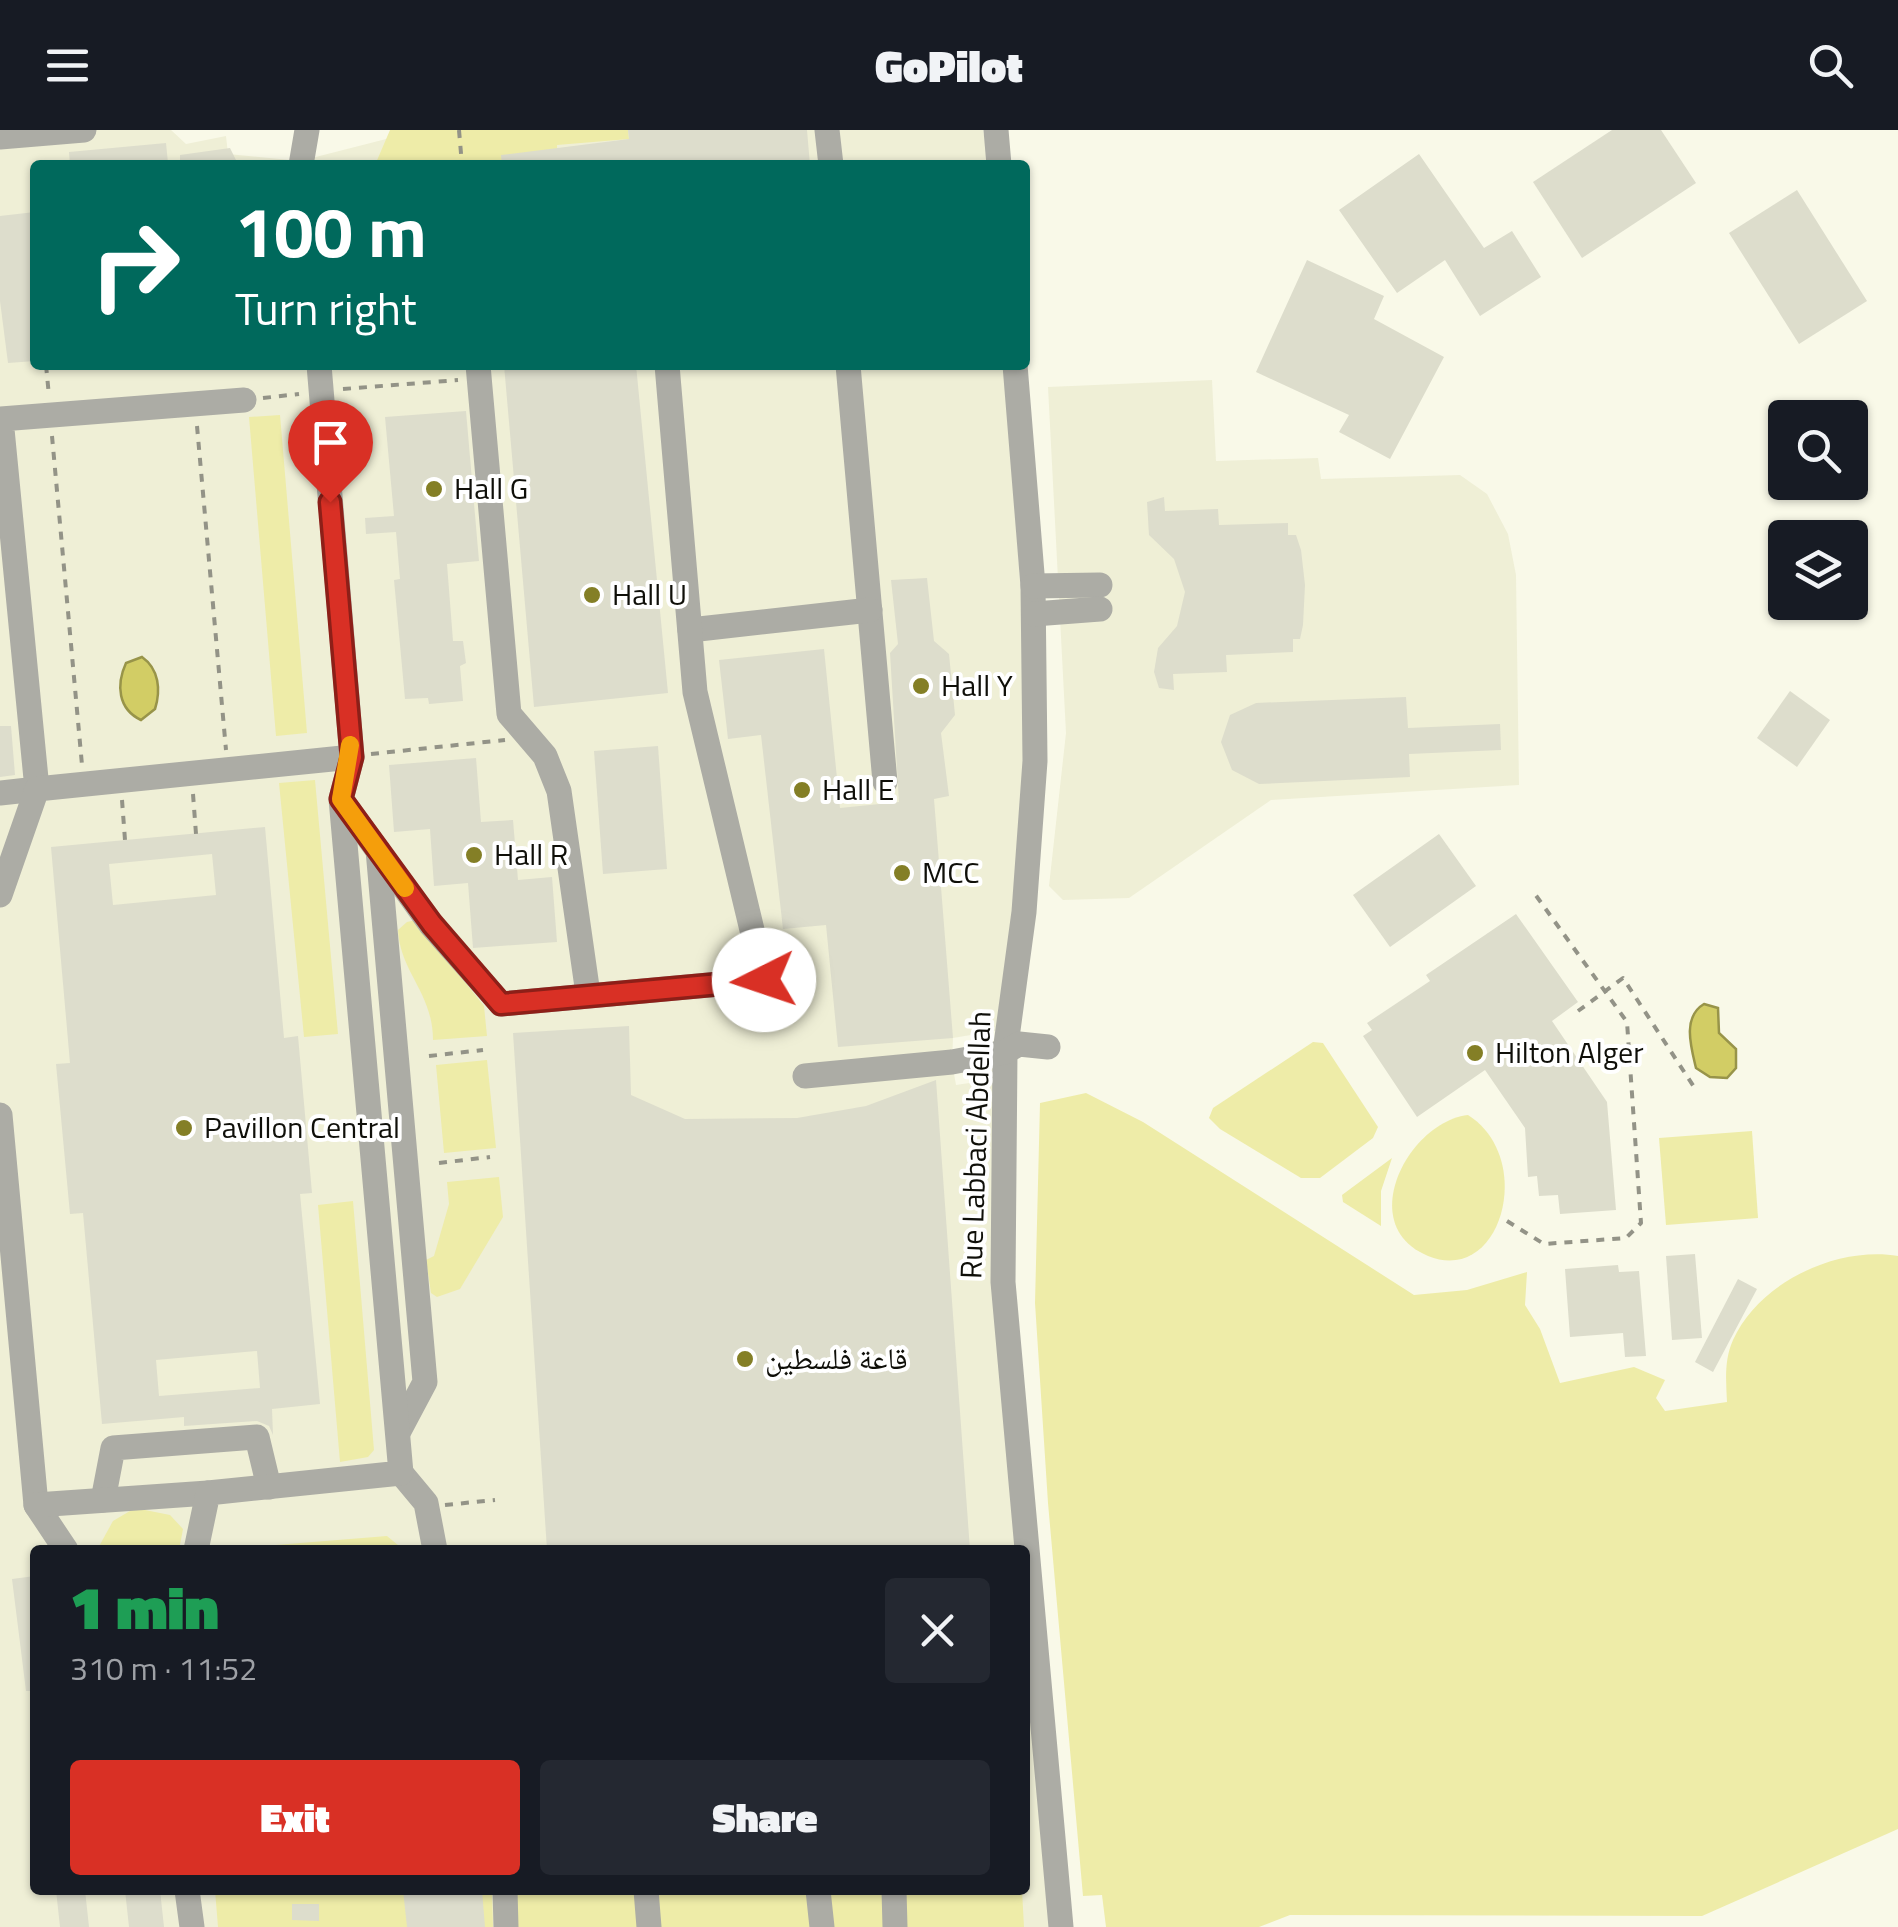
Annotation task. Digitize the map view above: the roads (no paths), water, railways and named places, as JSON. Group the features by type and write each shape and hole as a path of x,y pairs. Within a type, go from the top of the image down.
{"street":[{"path":"0,137 84,130"},
{"path":"828,130 830,160"},
{"path":"996,130 999,160"},
{"path":"1005,130 1008,160"},
{"path":"318,370 352,757 341,799 401,1473 426,1503 434,1545"},
{"path":"478,370 509,714 545,756 559,791 588,994"},
{"path":"341,799 432,924 501,1004 764,980 702,732 667,370"},
{"path":"848,370 885,782"},
{"name":"Rue Labbaci Abdellah","path":"1015,370 1037,586"},
{"name":"Rue Labbaci Abdellah","path":"1024,370 1037,586 1042,811 1002,1174 1008,1375 1025,1545"},
{"path":"1,419 244,400"},
{"path":"0,406 37,789 0,895"},
{"path":"1037,586 1100,597 1038,614"},
{"path":"690,630 870,610"},
{"path":"0,793 352,757"},
{"path":"378,850 425,1382 399,1432"},
{"path":"804,1076 1014,1052 1048,1055"},
{"name":"Rue Labbaci Abdellah","path":"1014,1052 1013,1339 1073,1927"},
{"path":"0,1115 36,1505 63,1545"},
{"path":"103,1500 113,1448 257,1437 268,1486"},
{"path":"36,1505 208,1493 401,1473"},
{"path":"197,1545 208,1493"},
{"name":"Rue Labbaci Abdellah","path":"1030,1600 1062,1927"},
{"path":"189,1895 192,1927"},
{"path":"505,1895 506,1927"},
{"path":"646,1895 649,1927"},
{"path":"819,1895 822,1927"},
{"path":"894,1895 895,1927"}],"place":[{"name":"Hall G","path":"434,489"},
{"name":"Hall U","path":"592,595"},
{"name":"Hall Y","path":"921,686"},
{"name":"Hall E","path":"802,790"},
{"name":"Hall R","path":"474,855"},
{"name":"MCC","path":"902,873"},
{"name":"Hilton Alger","path":"1475,1053"},
{"name":"Pavillon Central","path":"184,1128"},
{"name":"قاعة فلسطين","path":"745,1359"}]}
